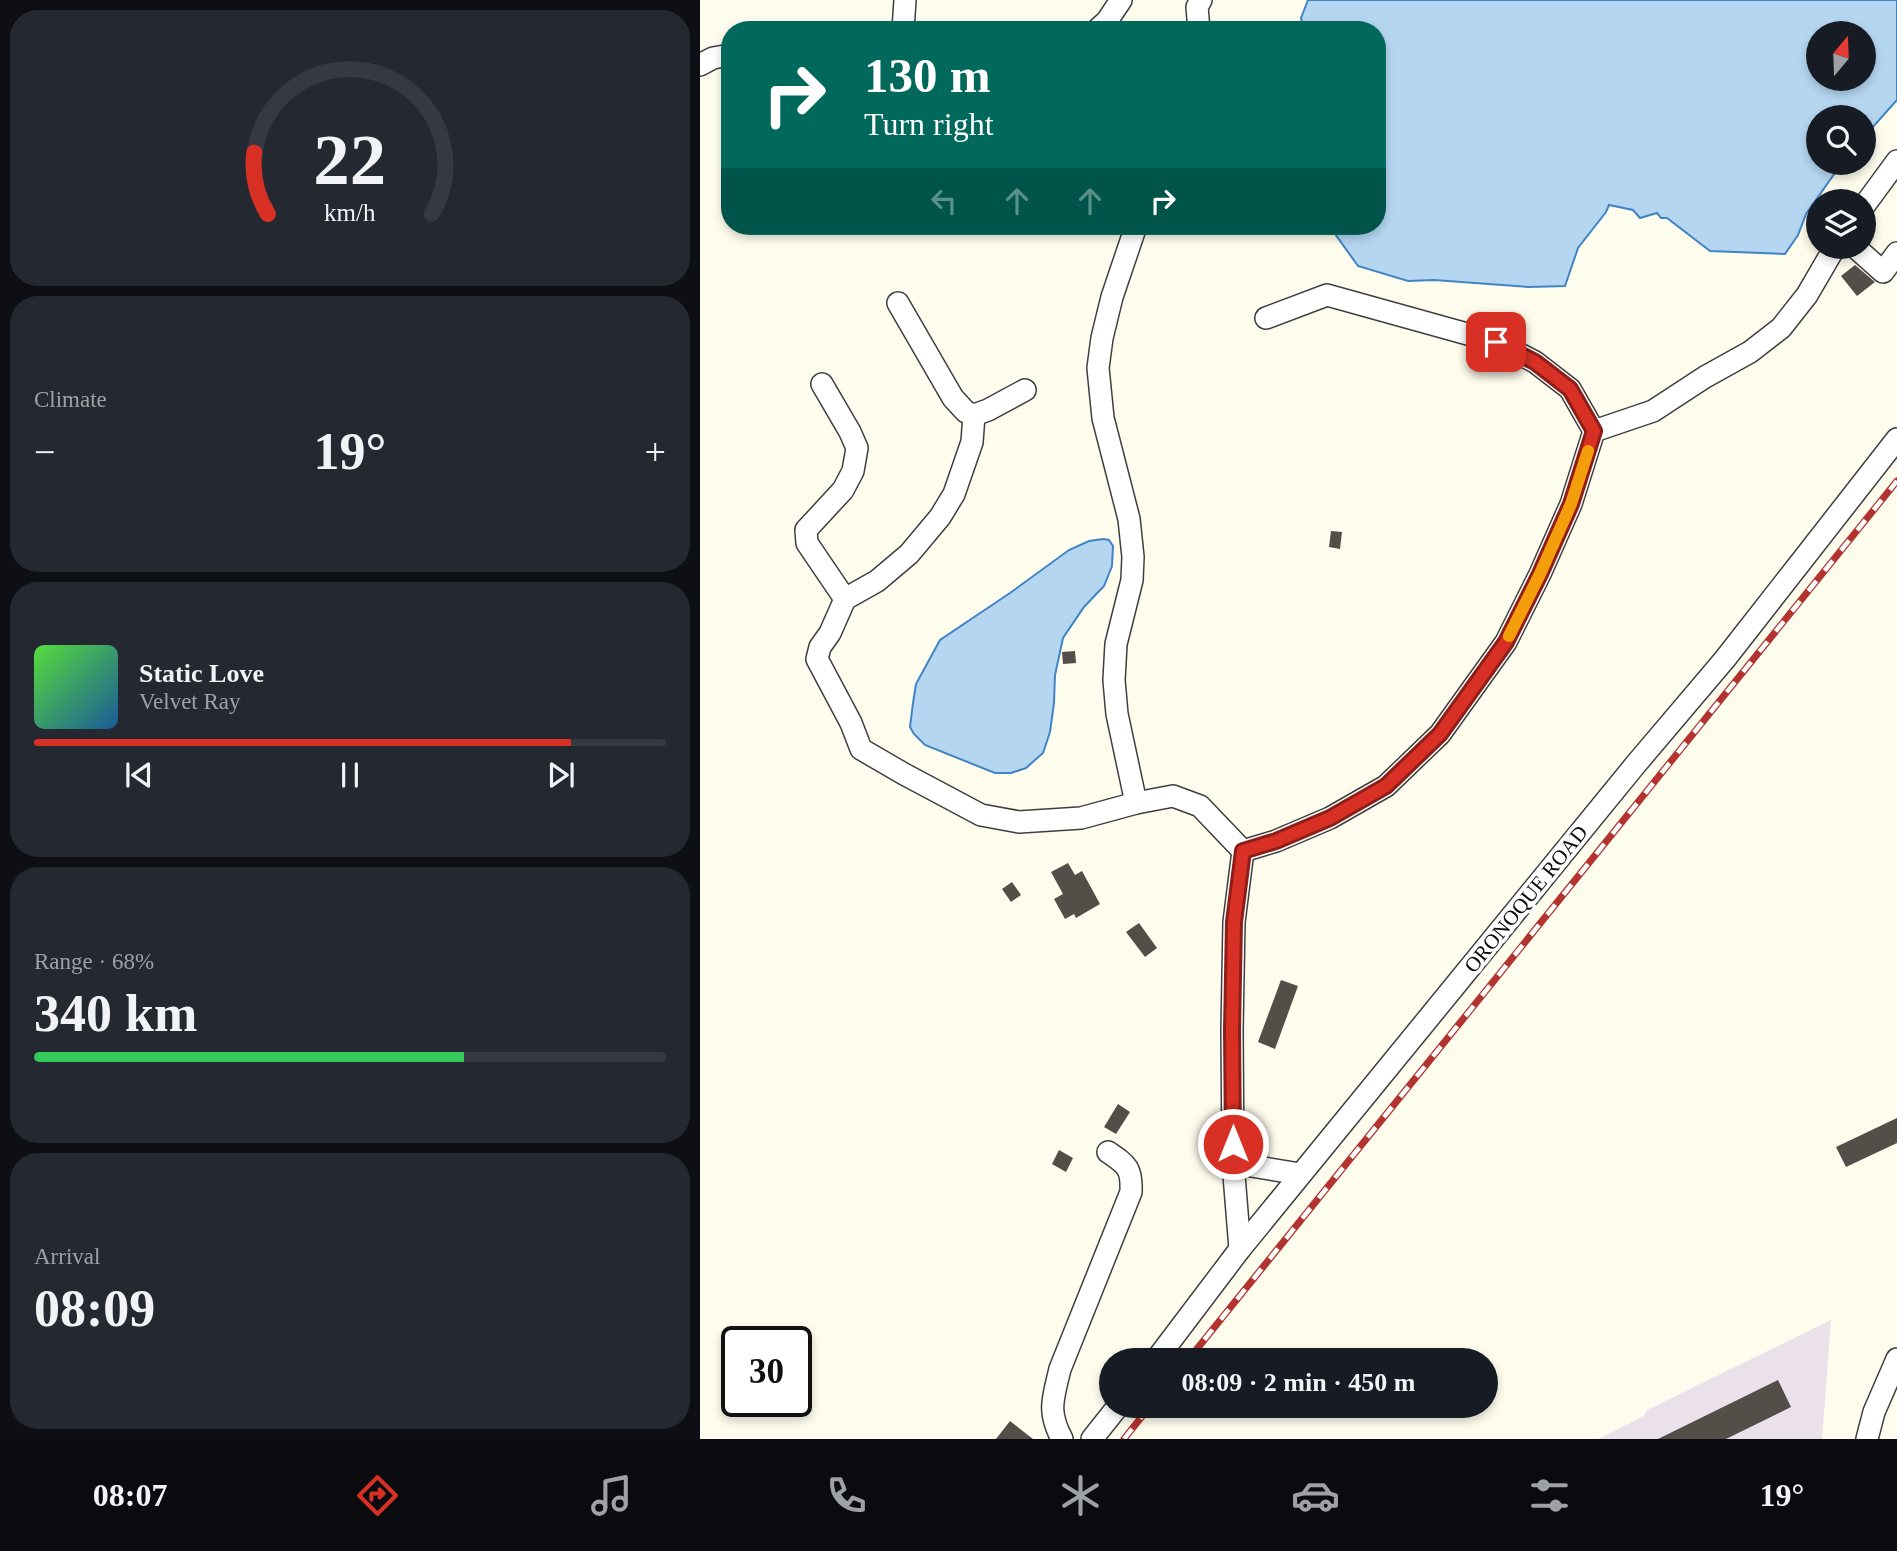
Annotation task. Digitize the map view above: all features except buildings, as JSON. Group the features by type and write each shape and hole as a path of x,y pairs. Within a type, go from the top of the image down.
{"street":[{"path":"904,21 905,0"},
{"path":"1107,21 1121,0"},
{"path":"1195,2 1198,21"},
{"path":"700,65 721,57"},
{"path":"1876,189 1897,161"},
{"path":"1133,235 1110,307 1098,368 1103,418 1129,519 1133,557 1132,580 1116,644 1114,680 1136,803"},
{"path":"1868,259 1883,272 1897,253"},
{"path":"1594,431 1653,411 1750,352 1781,328 1807,295 1828,259"},
{"path":"1243,851 1276,841 1330,818 1386,786 1440,734 1506,642 1571,504 1594,431 1570,389 1535,362 1496,342 1327,295 1266,318"},
{"path":"898,303 953,398 966,412 974,415 988,410 1025,390"},
{"path":"822,384 857,448 853,471 844,490 806,530 807,543 845,599"},
{"path":"974,415 972,442 954,494 940,517 901,561 877,581 845,599 820,648 817,659 851,723 861,749 981,815 1020,822 1082,818 1173,796 1200,806 1243,851"},
{"name":"ORONOQUE ROAD","path":"1165,1348 1300,1174 1725,659 1897,439"},
{"path":"1240,1249 1233,1163 1232,1030 1234,922 1243,851"},
{"path":"1061,1438 1053,1420 1053,1399 1060,1369 1131,1192 1131,1175 1126,1164 1108,1152"},
{"path":"1233,1163 1300,1174"},
{"path":"1867,1439 1874,1412 1897,1359"},
{"path":"1092,1439 1109,1418"}],"shaded area":[{"path":"1831,1320 1822,1439 1598,1439 1644,1416 1647,1410"}],"water":[{"path":"1308,0 1897,0 1897,100 1876,124 1876,105 1806,105 1806,175 1834,175 1824,189 1806,189 1806,214 1798,235 1785,254 1710,251 1657,213 1640,218 1633,210 1609,205 1578,248 1565,286 1529,287 1434,280 1408,281 1358,266 1336,235 1386,235 1386,21 1302,21 1301,18"},
{"path":"1109,540 1113,546 1112,566 1104,586 1084,607 1063,638 1055,675 1050,732 1043,753 1026,768 1011,773 995,773 925,745 910,727 913,703 916,684 940,640 1069,550 1089,541"}],"railway":[{"path":"1198,1348 1897,481"},
{"path":"1124,1439 1141,1418"}],"slow traffic":[{"path":"1509,636 1571,504 1588,451"}],"route":[{"path":"1233,1144 1234,922 1243,851 1276,841 1330,818 1386,786 1440,734 1506,642 1571,504 1587,456 1594,431 1570,389 1535,362 1496,342"}]}
